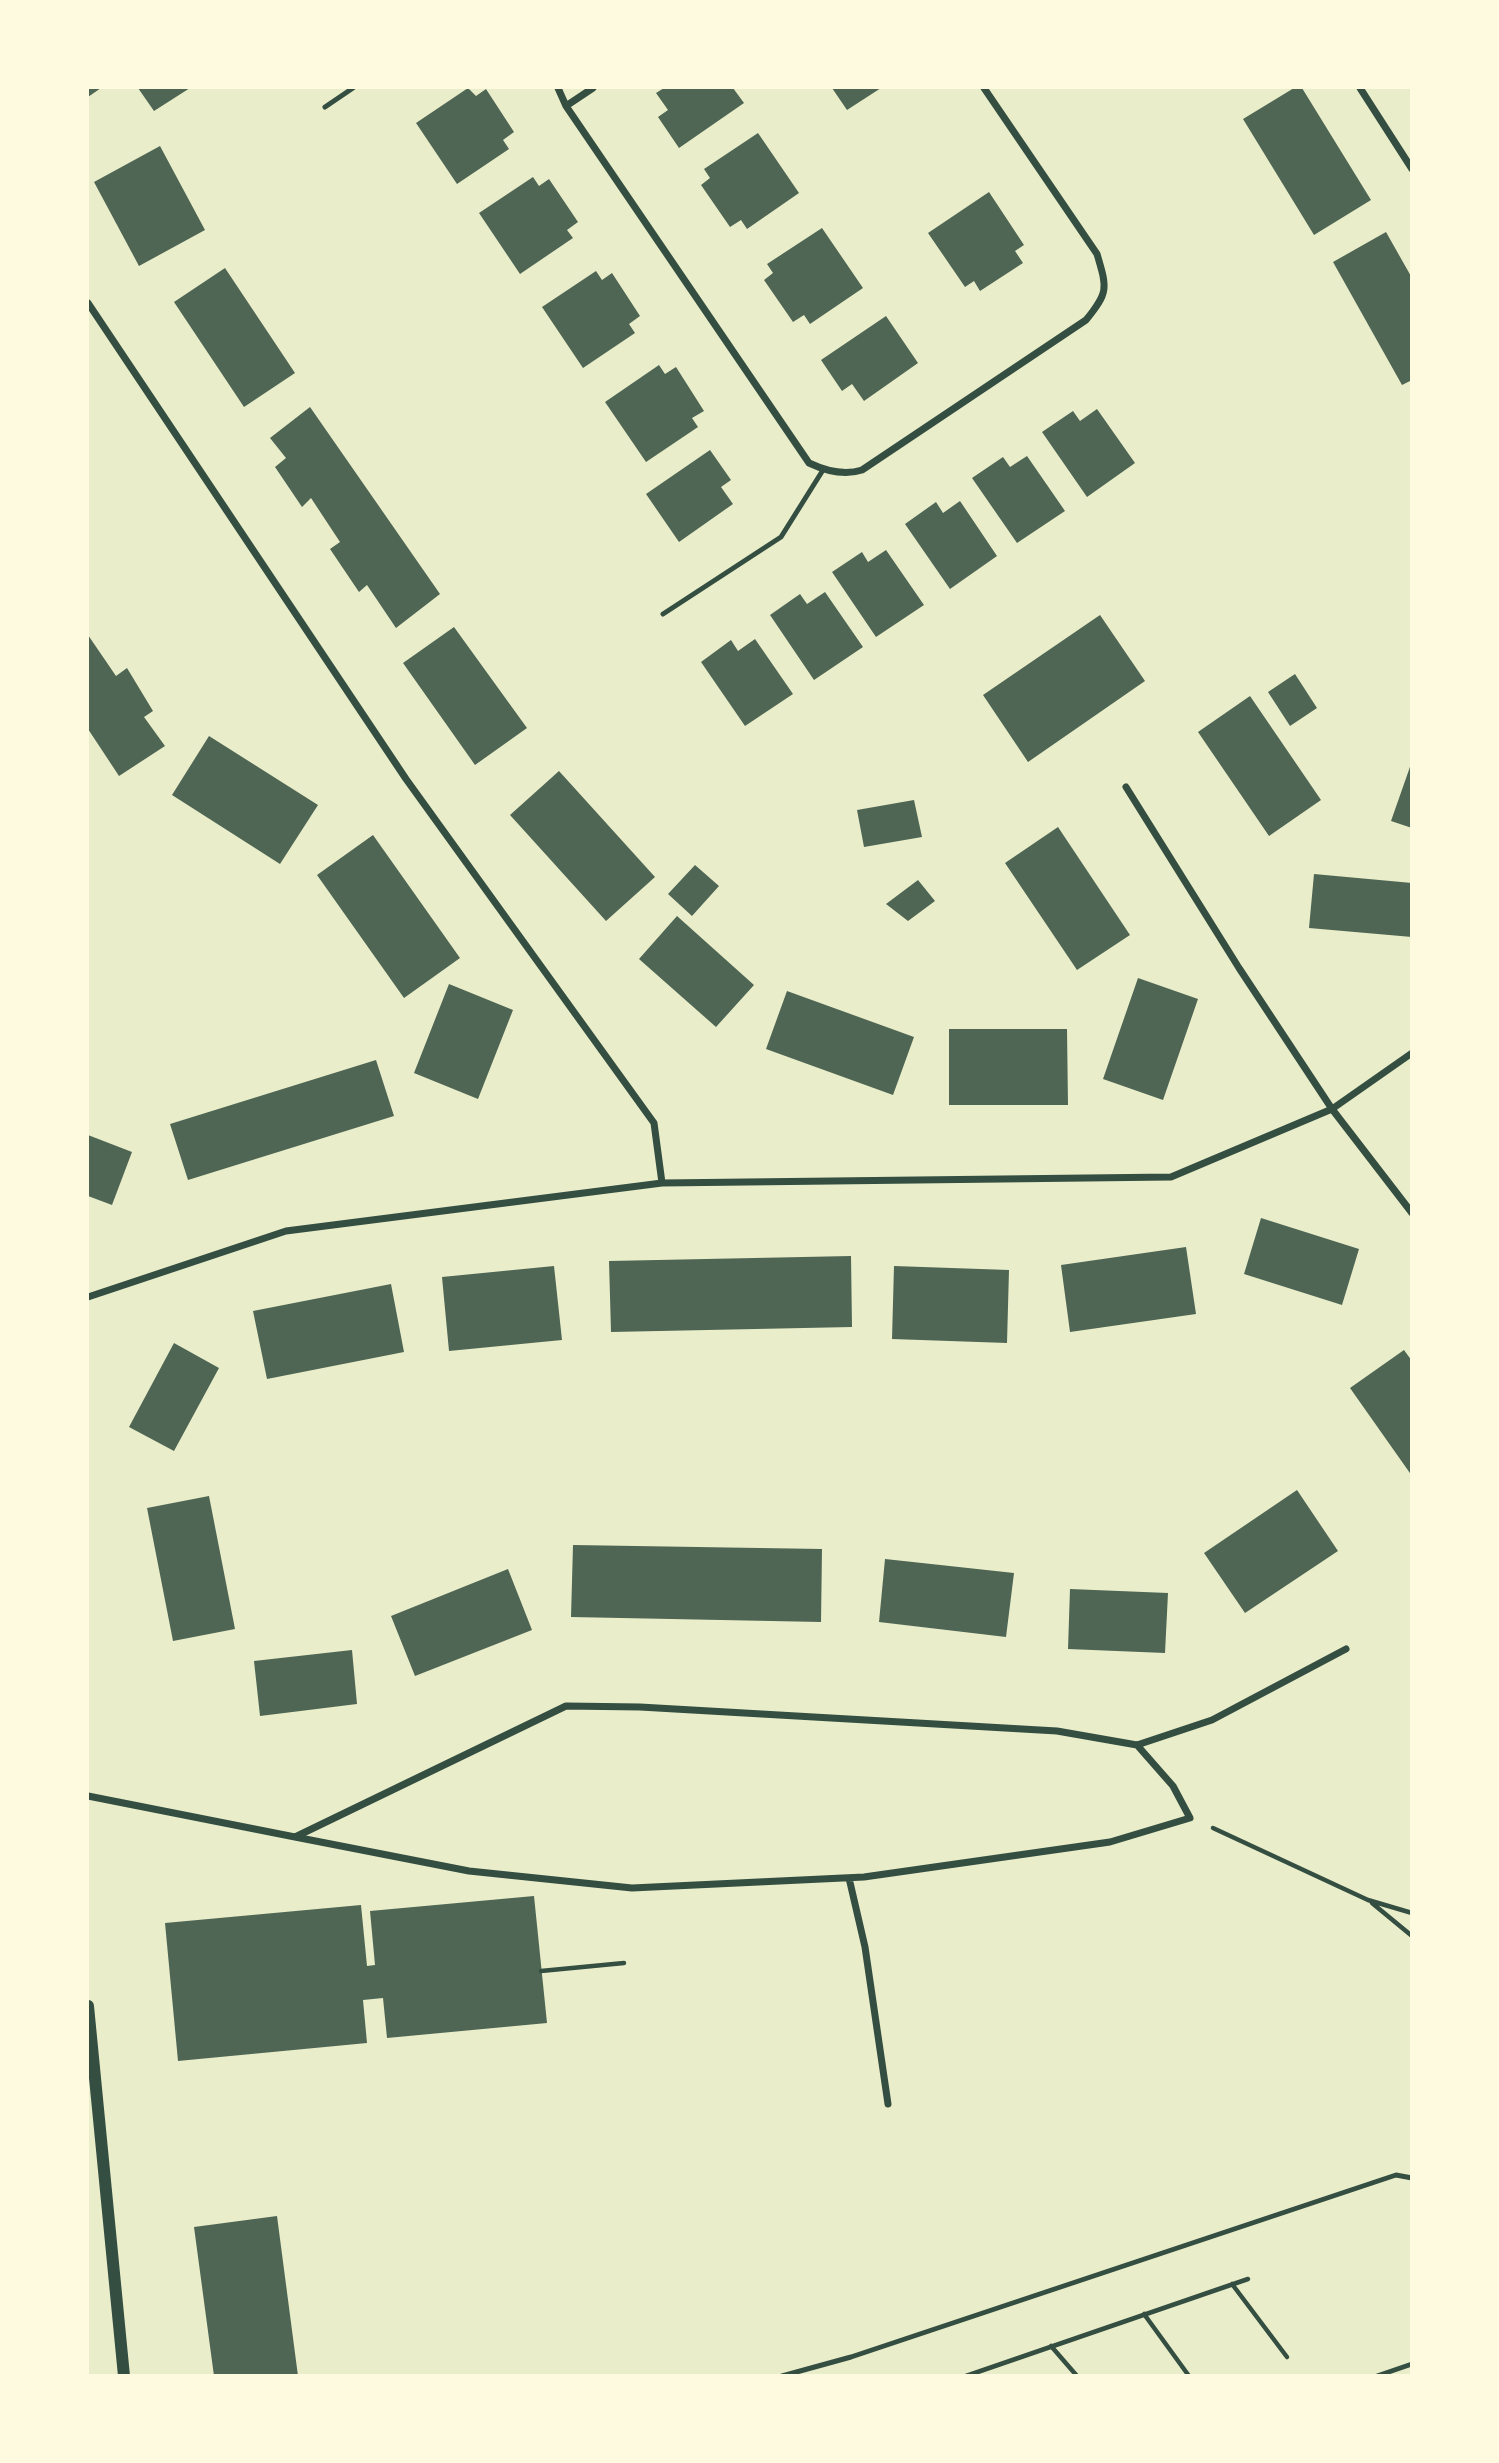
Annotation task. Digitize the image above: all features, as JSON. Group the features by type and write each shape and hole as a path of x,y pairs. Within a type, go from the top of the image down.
{"street":[{"path":"558,88 566,106 809,463 823,470 850,474 862,470 1086,320 1102,300 1105,280 1097,254 984,88"},
{"path":"566,106 593,88"},
{"path":"1360,88 1412,169"},
{"path":"88,303 406,779 654,1123 662,1182"},
{"path":"1126,787 1239,968 1332,1109 1412,1213"},
{"path":"88,1297 286,1231 662,1182 1171,1177 1332,1109 1412,1053"},
{"path":"295,1837 566,1706 640,1707 1057,1731 1137,1745 1212,1720 1346,1649"},
{"path":"88,1796 469,1871 632,1888 849,1878 1110,1842 1190,1818 1173,1786 1137,1745"},
{"path":"849,1878 865,1947 888,2104"},
{"path":"88,2006 124,2375"}],"lane":[{"path":"325,107 353,88"},
{"path":"663,614 782,537 823,470"},
{"path":"782,2375 850,2357 1396,2175 1412,2178"},
{"path":"1377,2375 1412,2364"}],"path":[{"path":"1190,1818 1368,1900 1412,1913"},
{"path":"1368,1900 1412,1936"},
{"path":"541,1971 624,1963"},
{"path":"966,2375 1248,2279"},
{"path":"1232,2284 1287,2357"},
{"path":"1144,2314 1189,2375"},
{"path":"1051,2346 1077,2375"}],"building":[{"path":"88,88 101,88 88,97"},
{"path":"138,88 190,88 154,111"},
{"path":"468,88 476,96 486,89 514,132 503,140 509,149 457,184 416,123"},
{"path":"664,88 733,88 744,103 679,148 658,117 668,110 656,93"},
{"path":"832,88 881,88 847,110"},
{"path":"1294,88 1302,88 1371,200 1314,235 1243,119"},
{"path":"758,133 799,193 747,229 741,220 730,227 701,185 710,178 704,169"},
{"path":"160,146 205,230 139,266 94,182"},
{"path":"533,177 539,186 549,179 578,222 567,230 573,238 520,274 479,213"},
{"path":"989,192 1024,245 1015,251 1023,263 980,291 974,281 965,287 928,233"},
{"path":"822,228 863,288 810,324 804,315 793,322 764,280 773,273 767,264"},
{"path":"1386,232 1412,278 1412,380 1402,385 1333,262"},
{"path":"225,268 295,373 244,407 174,302"},
{"path":"596,271 602,280 612,273 640,316 629,324 635,333 583,368 542,307"},
{"path":"886,316 918,363 864,401 852,384 842,391 821,360"},
{"path":"659,365 665,374 676,367 704,411 692,418 698,427 646,462 605,402"},
{"path":"310,407 440,594 396,628 367,585 359,592 330,549 340,542 311,498 302,507 275,467 286,458 270,438"},
{"path":"1097,409 1135,463 1087,497 1042,432 1073,411 1080,421"},
{"path":"710,450 731,480 721,487 733,504 679,542 646,494"},
{"path":"1027,456 1065,511 1017,543 972,478 1003,457 1010,467"},
{"path":"960,501 997,556 950,589 905,524 936,502 943,513"},
{"path":"886,550 924,605 876,637 832,572 862,552 868,562"},
{"path":"825,592 863,647 814,680 770,615 800,594 807,604"},
{"path":"1100,615 1145,681 1028,762 983,695"},
{"path":"454,627 527,728 475,765 403,663"},
{"path":"88,635 116,676 127,668 153,711 144,717 165,746 119,776 88,729"},
{"path":"755,639 793,694 745,726 701,662 731,640 738,651"},
{"path":"1295,674 1317,708 1290,726 1268,692"},
{"path":"1250,696 1321,800 1269,836 1198,732"},
{"path":"209,736 318,805 280,864 172,795"},
{"path":"1412,764 1412,828 1391,821"},
{"path":"559,771 655,877 606,921 510,815"},
{"path":"914,800 922,837 864,847 857,810"},
{"path":"1058,827 1130,935 1077,970 1005,863"},
{"path":"373,835 460,958 404,998 317,875"},
{"path":"695,865 719,886 692,916 668,894"},
{"path":"1314,874 1412,883 1412,937 1309,928"},
{"path":"918,880 935,901 908,921 886,904"},
{"path":"677,916 754,985 716,1027 639,959"},
{"path":"1138,978 1198,999 1163,1100 1103,1079"},
{"path":"449,984 513,1010 478,1099 414,1073"},
{"path":"787,991 914,1037 893,1095 766,1049"},
{"path":"949,1029 1067,1029 1068,1105 949,1105"},
{"path":"376,1060 394,1116 188,1180 170,1124"},
{"path":"88,1135 132,1152 112,1205 88,1196"},
{"path":"1261,1218 1359,1249 1342,1305 1244,1274"},
{"path":"1186,1247 1196,1314 1070,1332 1061,1265"},
{"path":"851,1256 852,1327 611,1332 609,1261"},
{"path":"554,1266 562,1340 449,1351 442,1277"},
{"path":"894,1266 1009,1270 1007,1343 892,1339"},
{"path":"391,1284 404,1352 267,1379 253,1311"},
{"path":"174,1343 219,1368 174,1451 129,1427"},
{"path":"1404,1350 1412,1361 1412,1476 1350,1388"},
{"path":"1297,1490 1338,1551 1245,1613 1204,1553"},
{"path":"209,1496 235,1629 173,1641 147,1508"},
{"path":"573,1545 822,1549 821,1622 571,1617"},
{"path":"885,1559 1014,1573 1006,1637 879,1622"},
{"path":"508,1569 532,1630 415,1676 391,1616"},
{"path":"1070,1589 1168,1593 1165,1653 1068,1649"},
{"path":"352,1650 357,1704 260,1716 254,1661"},
{"path":"534,1896 547,2023 387,2038 383,1998 363,2000 367,2043 178,2061 165,1923 361,1905 367,1966 375,1965 370,1911"},
{"path":"277,2216 298,2376 214,2376 194,2227"}]}
